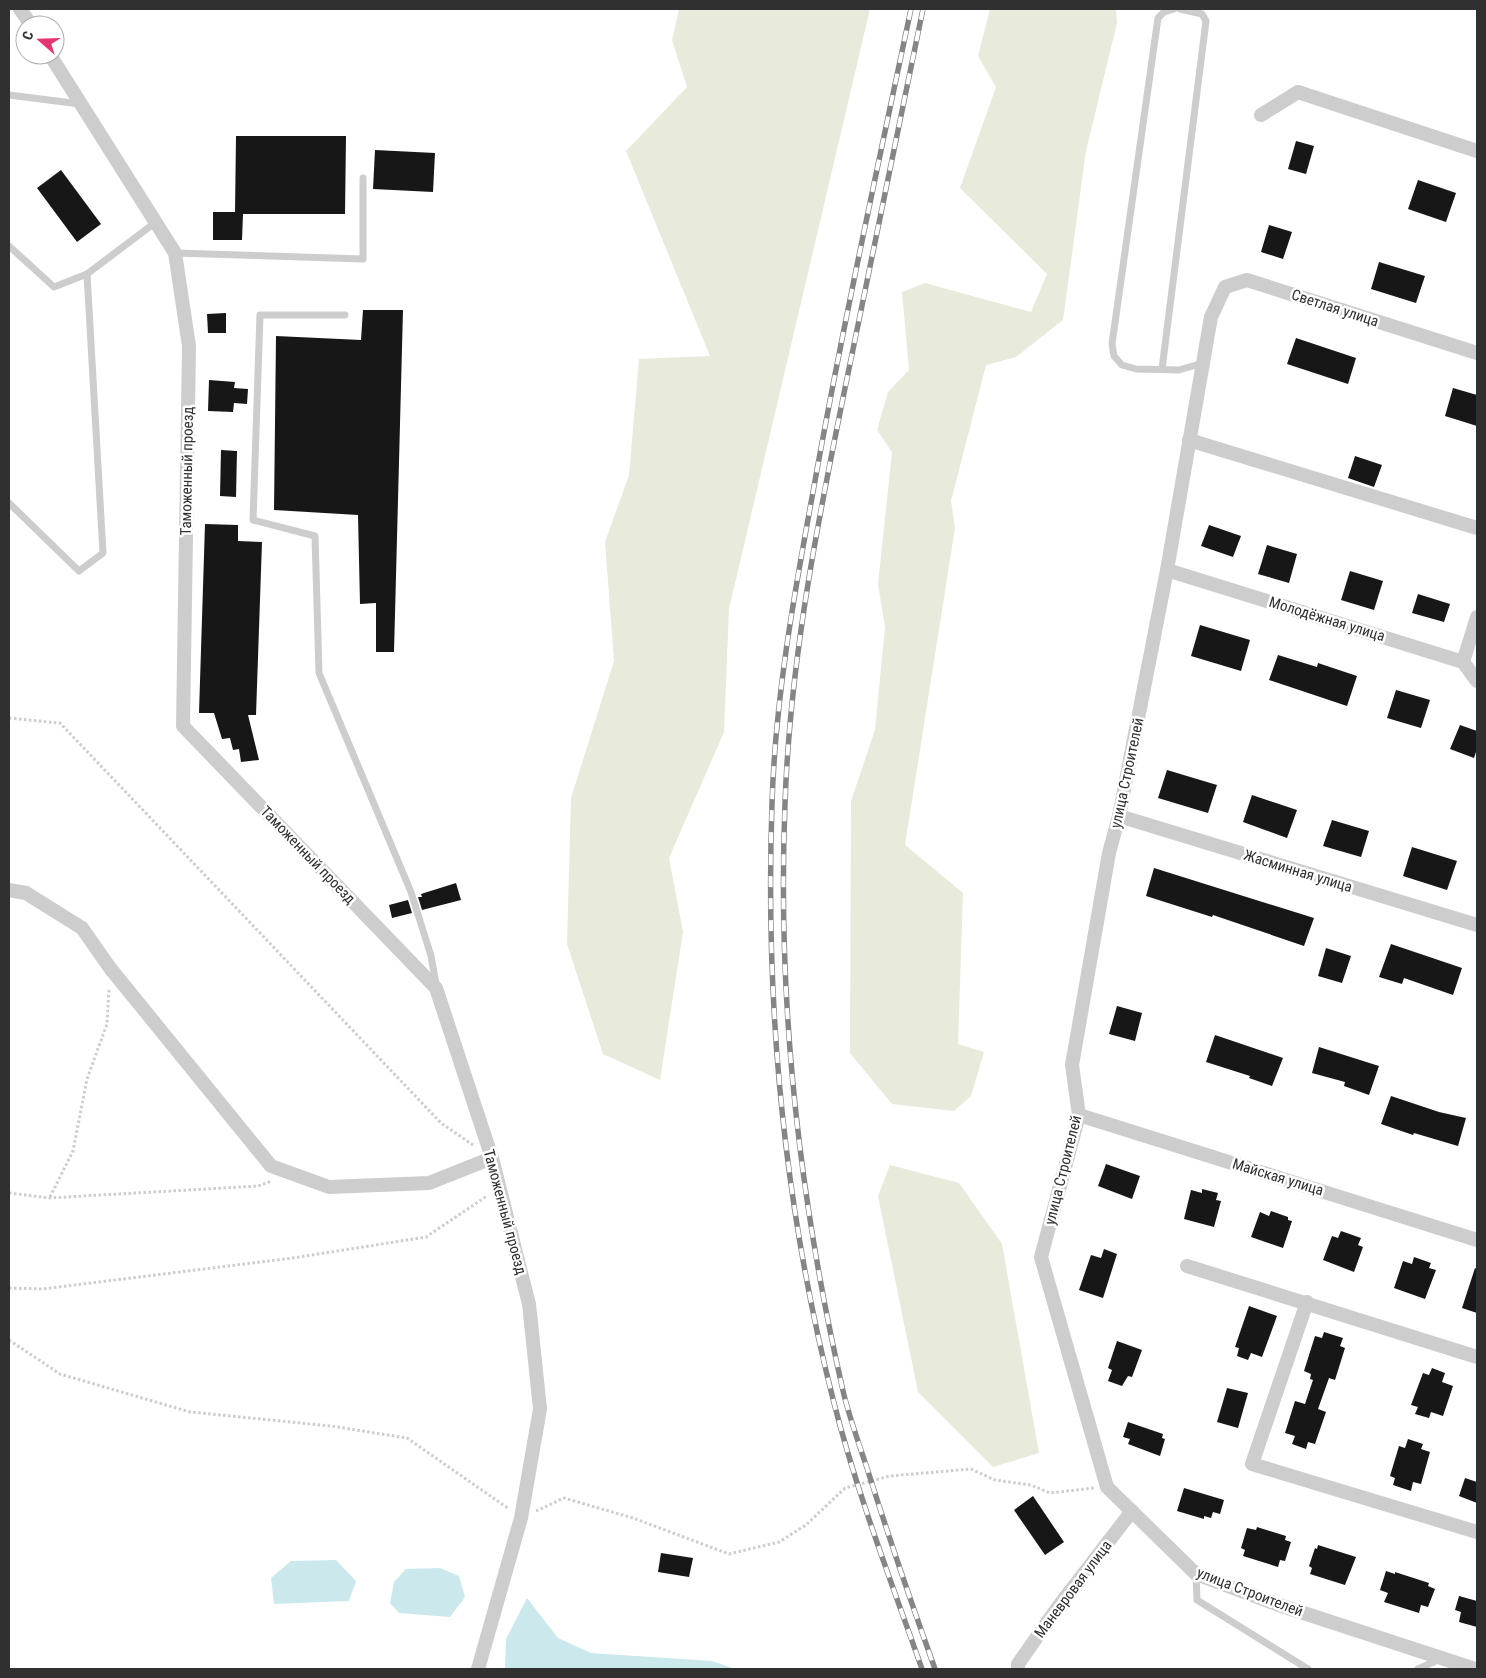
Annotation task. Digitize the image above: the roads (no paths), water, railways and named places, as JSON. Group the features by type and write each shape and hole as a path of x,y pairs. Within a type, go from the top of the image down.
{"street":[{"name":"Таможенный проезд","path":"57,65 176,252 190,346 183,726 436,988 492,1158 529,1304 540,1409 521,1518 478,1669"},
{"path":"1261,115 1298,92 1477,151"},
{"name":"Светлая улица","path":"1211,317 1225,287 1247,280 1477,353"},
{"name":"улица Строителей","path":"1211,317 1167,570 1119,816 1109,853 1072,1065 1079,1115 1041,1257 1107,1487 1196,1574 1276,1604 1475,1669"},
{"path":"1189,440 1477,528"},
{"name":"Молодёжная улица","path":"1167,570 1463,662"},
{"path":"1477,617 1463,662 1477,681"},
{"name":"Жасминная улица","path":"1119,816 1477,925"},
{"path":"9,890 26,893 82,928 110,968 271,1166 329,1187 429,1183 492,1158"},
{"name":"Майская улица","path":"1079,1115 1477,1240"},
{"path":"1187,1266 1307,1302 1477,1357"},
{"path":"1307,1302 1252,1464 1477,1532"},
{"name":"Маневровая улица","path":"1018,1669 1018,1664 1058,1607 1132,1511"}],"lane":[{"path":"1174,9 1164,12 1158,18 1112,344 1114,356 1122,365 1136,368 1180,370 1203,363"},
{"path":"1162,369 1206,22 1202,14 1180,9"},
{"path":"9,95 83,105"},
{"path":"176,252 363,259 363,178"},
{"path":"9,246 54,287 87,274 156,222"},
{"path":"9,503 79,571 103,552 87,274"},
{"path":"345,315 260,314 253,520 316,536 318,673 411,892 431,956 436,988"},
{"path":"1196,1574 1198,1600 1308,1669"},
{"path":"1418,1669 1441,1658"}],"water":[{"path":"336,1560 356,1581 349,1601 274,1604 271,1578 291,1561"},
{"path":"440,1568 459,1576 465,1597 450,1617 399,1613 390,1603 394,1582 406,1569"},
{"path":"527,1598 558,1638 591,1653 712,1661 735,1669 505,1669 506,1639"}],"railway":[{"path":"911,9 836,371 792,609 777,726 772,804 771,879 775,1030 782,1106 802,1255 817,1330 843,1437 875,1537 922,1669"},
{"path":"923,9 818,524 793,692 785,804 783,879 788,1027 795,1101 803,1175 828,1322 852,1422 935,1669"}]}
